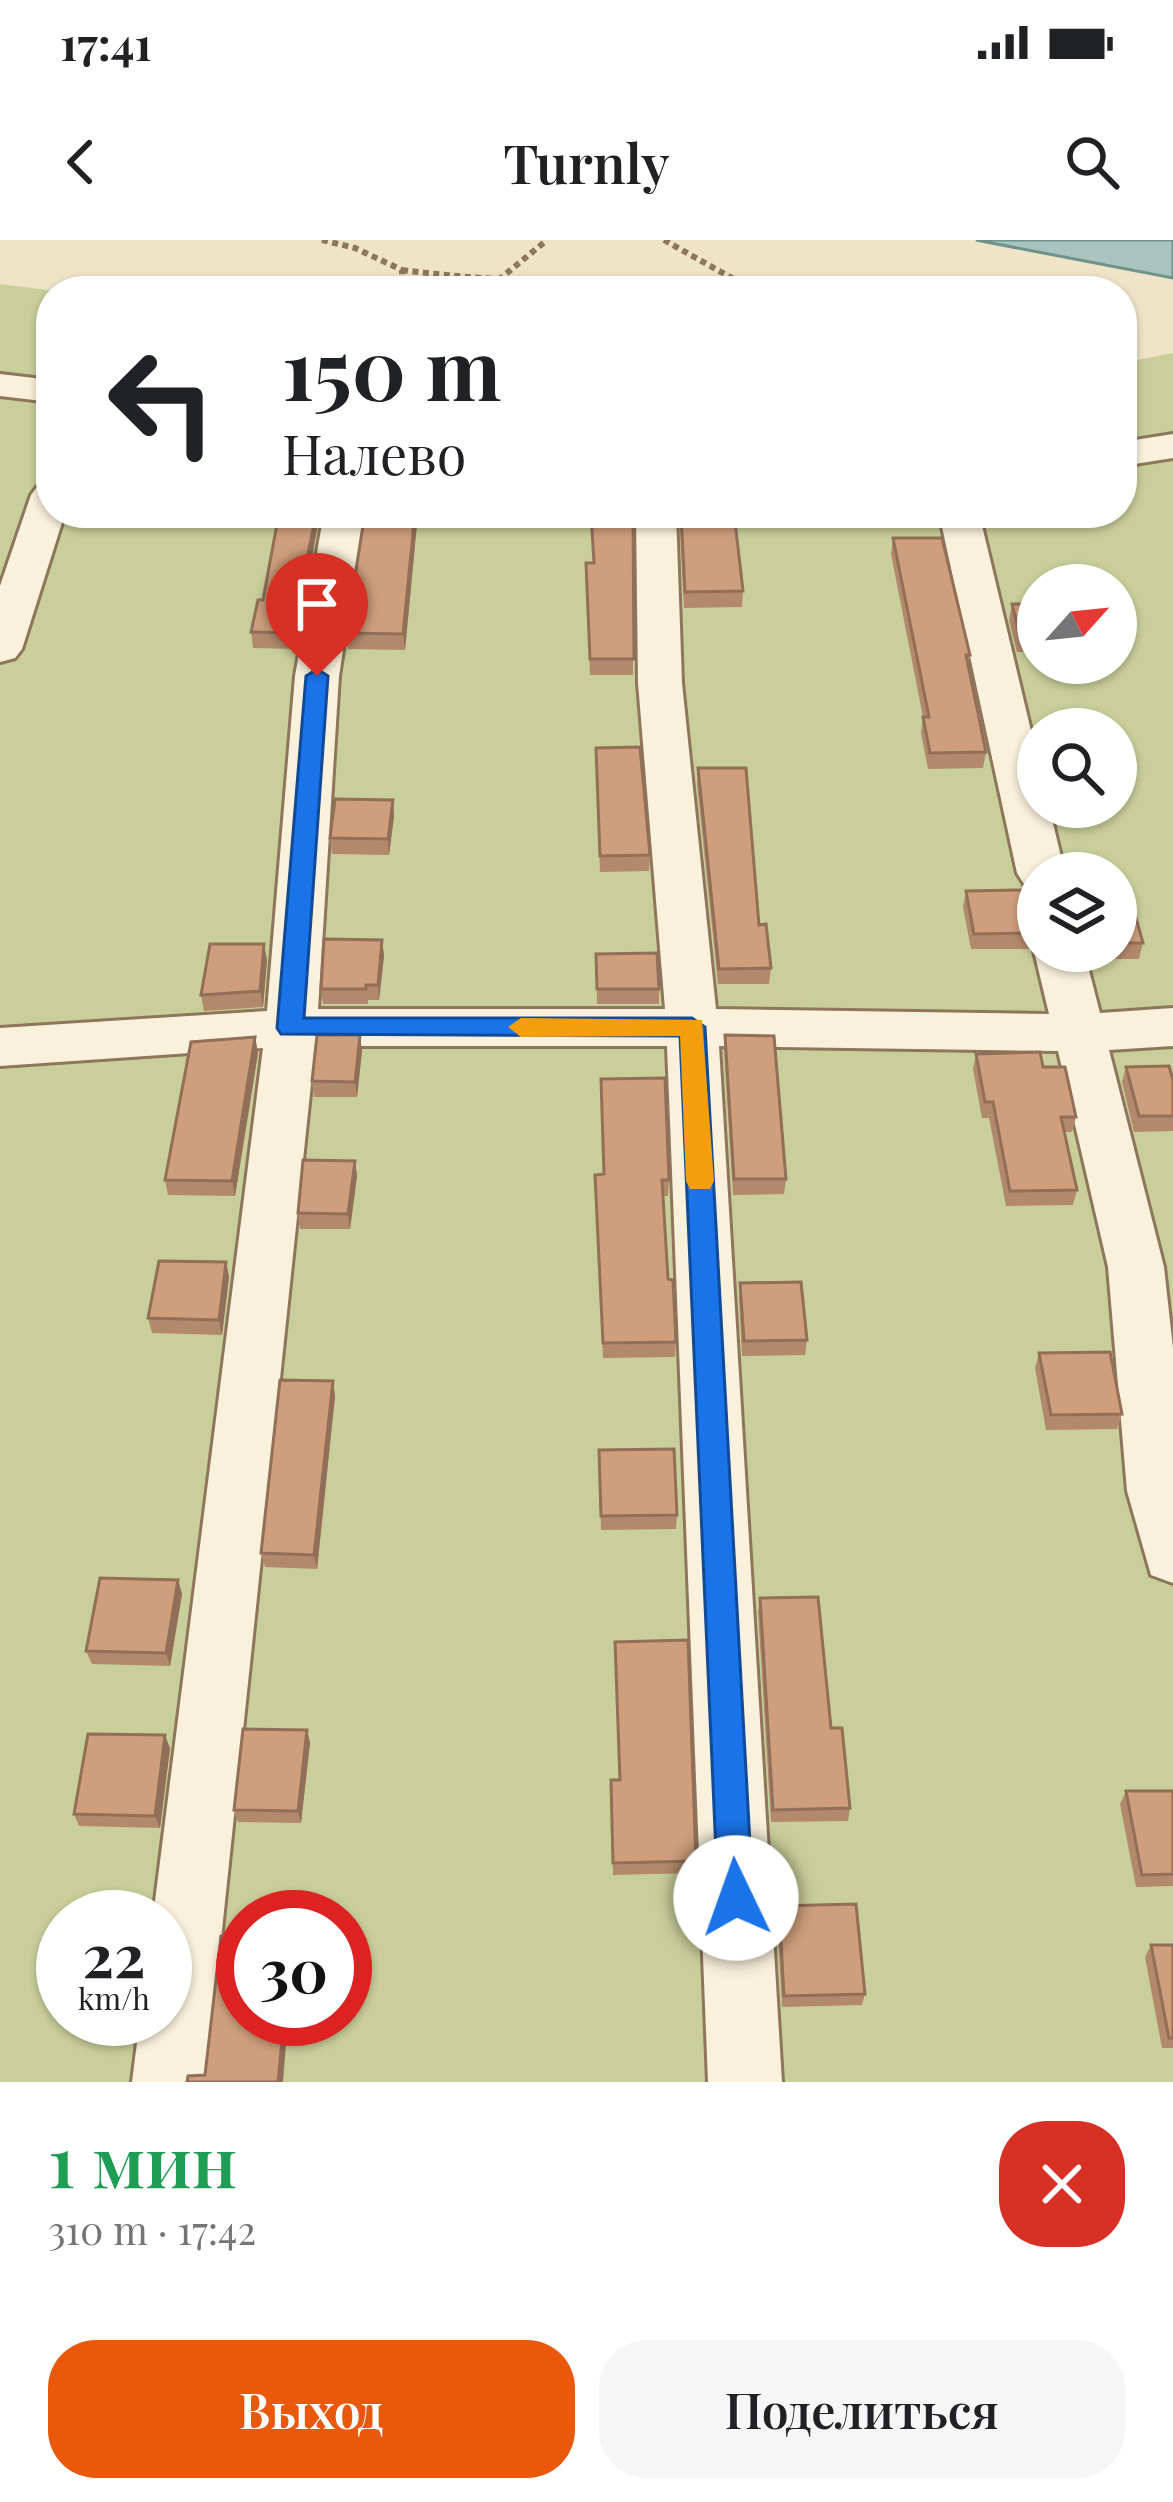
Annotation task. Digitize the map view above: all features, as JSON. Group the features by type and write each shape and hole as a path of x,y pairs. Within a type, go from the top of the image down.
{"street":[{"path":"0,385 36,389"},
{"path":"1137,452 1173,446"},
{"path":"0,649 40,528"},
{"path":"169,2082 290,1028 317,676 342,528"},
{"path":"656,528 660,683 692,1027 745,2082"},
{"path":"961,528 1036,852"},
{"path":"1064,972 1136,1267 1158,1491 1173,1555"},
{"path":"0,1047 290,1028 1078,1033 1173,1027"}],"path":[{"path":"322,240 355,248 402,270 449,276"},
{"path":"503,276 547,240"},
{"path":"664,240 728,276"},
{"path":"402,270 402,276"}],"green space":[{"path":"0,284 36,288 36,528 1137,528 1137,360 1173,353 1173,2082 0,2082"}],"water":[{"path":"976,240 1173,240 1173,278"}],"building":[{"path":"276,528 313,528 293,633 251,632 258,600 263,600"},
{"path":"363,528 414,528 403,634 346,633"},
{"path":"592,528 633,528 634,659 590,659 586,563 594,563"},
{"path":"682,528 736,528 743,591 685,592"},
{"path":"893,538 942,538 970,655 966,655 986,752 930,753 923,717 929,717"},
{"path":"640,747 650,855 600,856 596,748"},
{"path":"698,768 746,768 759,925 766,924 771,968 719,969"},
{"path":"335,799 393,800 388,839 330,838"},
{"path":"1017,890 1017,933 974,934 966,891"},
{"path":"324,939 382,940 378,985 321,989"},
{"path":"210,944 264,944 260,991 201,995"},
{"path":"657,953 659,989 597,989 596,954"},
{"path":"317,1035 360,1035 355,1082 312,1081"},
{"path":"725,1035 774,1036 786,1179 734,1179"},
{"path":"255,1037 232,1181 165,1180 191,1042"},
{"path":"1040,1052 1043,1067 1065,1067 1076,1117 1061,1117 1077,1190 1010,1191 993,1102 985,1102 976,1054"},
{"path":"1169,1066 1173,1116 1139,1116 1126,1067"},
{"path":"665,1078 669,1180 662,1180 676,1342 603,1343 595,1175 604,1174 601,1079"},
{"path":"303,1160 355,1161 348,1214 298,1213"},
{"path":"159,1261 226,1262 219,1320 148,1318"},
{"path":"801,1282 807,1340 744,1341 740,1283"},
{"path":"1110,1352 1122,1414 1051,1415 1039,1353"},
{"path":"280,1380 333,1381 314,1555 261,1553"},
{"path":"674,1449 677,1515 601,1516 599,1450"},
{"path":"100,1578 178,1580 166,1653 86,1651"},
{"path":"818,1597 831,1728 842,1728 850,1808 773,1810 760,1598"},
{"path":"688,1640 696,1861 613,1863 611,1780 620,1780 615,1642"},
{"path":"243,1729 307,1730 298,1811 234,1810"},
{"path":"88,1734 165,1735 155,1816 74,1814"},
{"path":"1126,1791 1173,1791 1173,1874 1142,1875"},
{"path":"856,1904 865,1994 784,1996 779,1906"},
{"path":"1151,1945 1173,1945 1173,2038 1169,2038"},
{"path":"216,1979 216,2046 281,2046 278,2082 187,2082 188,2076 205,2075"}],"slow traffic":[{"path":"521,1027 692,1027 700,1181"}],"route":[{"path":"317,676 290,1028 692,1027 736,1898"}]}
